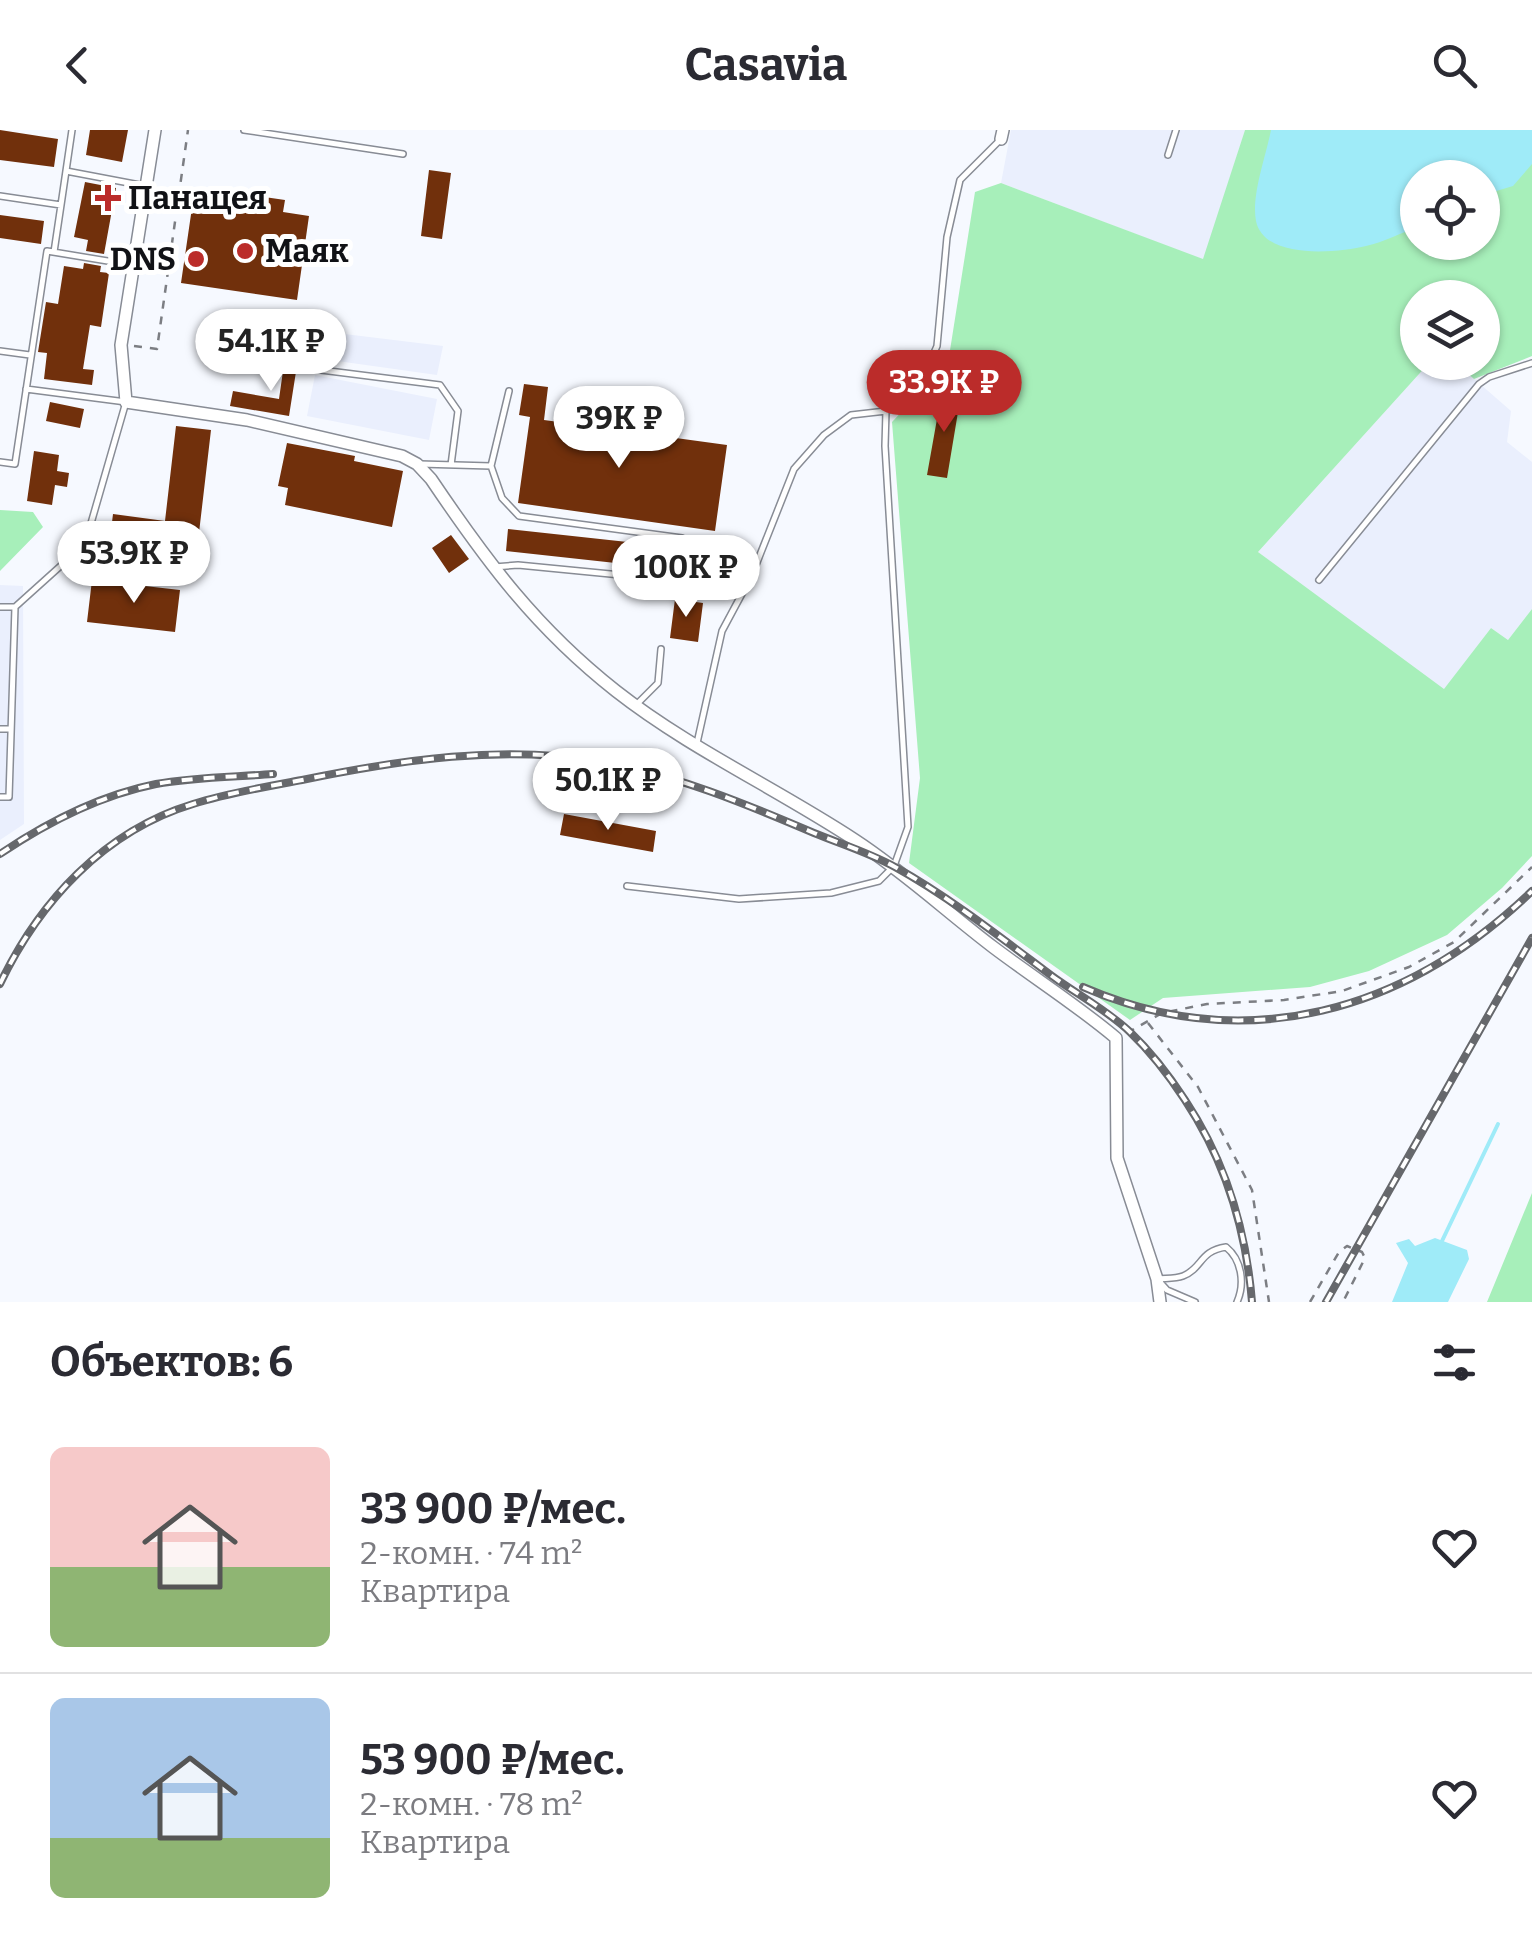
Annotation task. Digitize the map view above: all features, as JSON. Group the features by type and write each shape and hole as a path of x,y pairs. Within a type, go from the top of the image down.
{"street":[{"path":"154,130 120,345 126,402 247,420 402,456 417,464 491,568 552,634 616,692 696,747 894,866 952,916 1116,1038 1117,1158 1160,1302"}],"lane":[{"path":"54,252 72,130"},
{"path":"244,130 402,154"},
{"path":"1168,156 1176,130"},
{"path":"696,747 722,631 752,575 794,470 824,436 851,415 906,404 920,388 937,346 947,237 960,180 1002,134"},
{"path":"66,171 145,186"},
{"path":"0,196 60,205"},
{"path":"0,462 15,464 47,251 133,265"},
{"path":"0,351 30,355"},
{"path":"1319,580 1480,384 1489,377 1532,363"},
{"path":"321,370 440,385 458,411 451,465"},
{"path":"0,796 10,797 15,608 85,544 126,402 26,389"},
{"path":"509,391 491,466 502,498 519,516 682,538"},
{"path":"627,886 738,899 831,893 879,881 894,866 908,827 886,410"},
{"path":"417,464 491,466"},
{"path":"491,568 518,565 672,580"},
{"path":"0,607 15,608"},
{"path":"636,705 658,683 661,648"},
{"path":"0,729 11,729"},
{"path":"1156,1279 1184,1276 1202,1256 1226,1248 1235,1255 1240,1272 1237,1302"},
{"path":"1156,1279 1168,1290 1195,1302"}],"path":[{"path":"120,345 156,349 188,130"},
{"path":"1116,1038 1162,1012 1342,991 1409,967 1454,942 1532,867"},
{"path":"1146,1022 1198,1087 1252,1190 1269,1302"},
{"path":"1310,1302 1339,1252 1347,1246 1362,1252 1365,1258 1343,1302"}],"shaded area":[{"path":"1011,130 1245,130 1204,260 1001,183"},
{"path":"320,331 443,346 437,375 316,358"},
{"path":"315,375 437,399 429,440 307,416"},
{"path":"1414,380 1475,380 1511,411 1507,442 1532,462 1532,609 1508,640 1491,628 1444,690 1258,552"},
{"path":"0,585 23,586 24,824 0,840"}],"green space":[{"path":"1245,130 1532,130 1532,356 1500,369 1500,280 1400,280 1400,380 1414,380 1258,552 1444,689 1491,628 1508,640 1532,609 1532,856 1502,888 1447,935 1369,971 1310,987 1163,998 1130,1020 909,863 920,778 892,422 948,363 975,192 1001,183 1203,259"},
{"path":"0,510 33,512 43,527 0,571"},
{"path":"1532,1193 1532,1302 1487,1302"}],"water":[{"path":"1271,130 1532,130 1532,164 1513,186 1500,190 1500,160 1400,160 1400,234 1366,246 1303,251 1272,242 1262,234 1256,221 1257,188"},
{"path":"1435,1238 1467,1250 1469,1259 1448,1302 1392,1302 1408,1263 1396,1243 1409,1239 1415,1246"}],"building":[{"path":"0,130 58,139 54,167 0,160"},
{"path":"90,130 128,130 122,162 86,155"},
{"path":"429,170 451,173 442,239 421,236"},
{"path":"85,182 116,188 104,254 86,251 88,240 74,237"},
{"name":"Маяк","path":"195,187 285,200 283,212 309,216 297,300 181,283"},
{"path":"0,215 44,221 41,244 0,238"},
{"path":"84,263 101,266 100,272 109,273 101,327 90,325 83,369 94,370 92,385 44,379 47,353 38,352 46,302 58,304 64,266 83,269"},
{"path":"216,314 290,326 285,357 238,350 235,370 208,366"},
{"path":"285,357 298,359 289,416 230,406 233,391 279,399"},
{"path":"524,384 548,387 544,420 727,445 715,531 518,503 530,417 519,415"},
{"path":"942,391 961,394 947,478 927,475"},
{"path":"50,402 84,409 80,428 46,421"},
{"path":"176,426 211,430 195,567 108,555 113,514 165,521"},
{"path":"287,443 355,456 354,461 403,471 392,527 285,505 288,488 278,486"},
{"path":"34,451 59,455 57,471 69,473 67,487 55,485 52,505 27,501"},
{"path":"508,529 701,550 698,572 506,551"},
{"path":"451,535 469,559 449,573 432,548"},
{"path":"92,580 180,590 175,632 87,622"},
{"path":"675,599 703,603 698,642 670,638"},
{"path":"564,814 656,831 653,852 560,835"}],"waterway":[{"path":"1442,1241 1498,1124"}],"railway":[{"path":"0,984 34,925 78,873 131,832 193,804 339,773 452,757 566,757 657,774 710,791 885,862 955,905 1121,1024 1173,1082 1212,1147 1239,1222 1252,1302"},
{"path":"0,854 75,811 135,789 185,780 273,774"},
{"path":"1083,987 1144,1008 1205,1019 1264,1019 1322,1011 1378,993 1432,967 1484,932 1532,891"},
{"path":"1326,1302 1532,938"}],"place":[{"name":"Панацея","path":"108,198"},
{"name":"Маяк","path":"245,251"},
{"name":"DNS","path":"196,259"}]}
